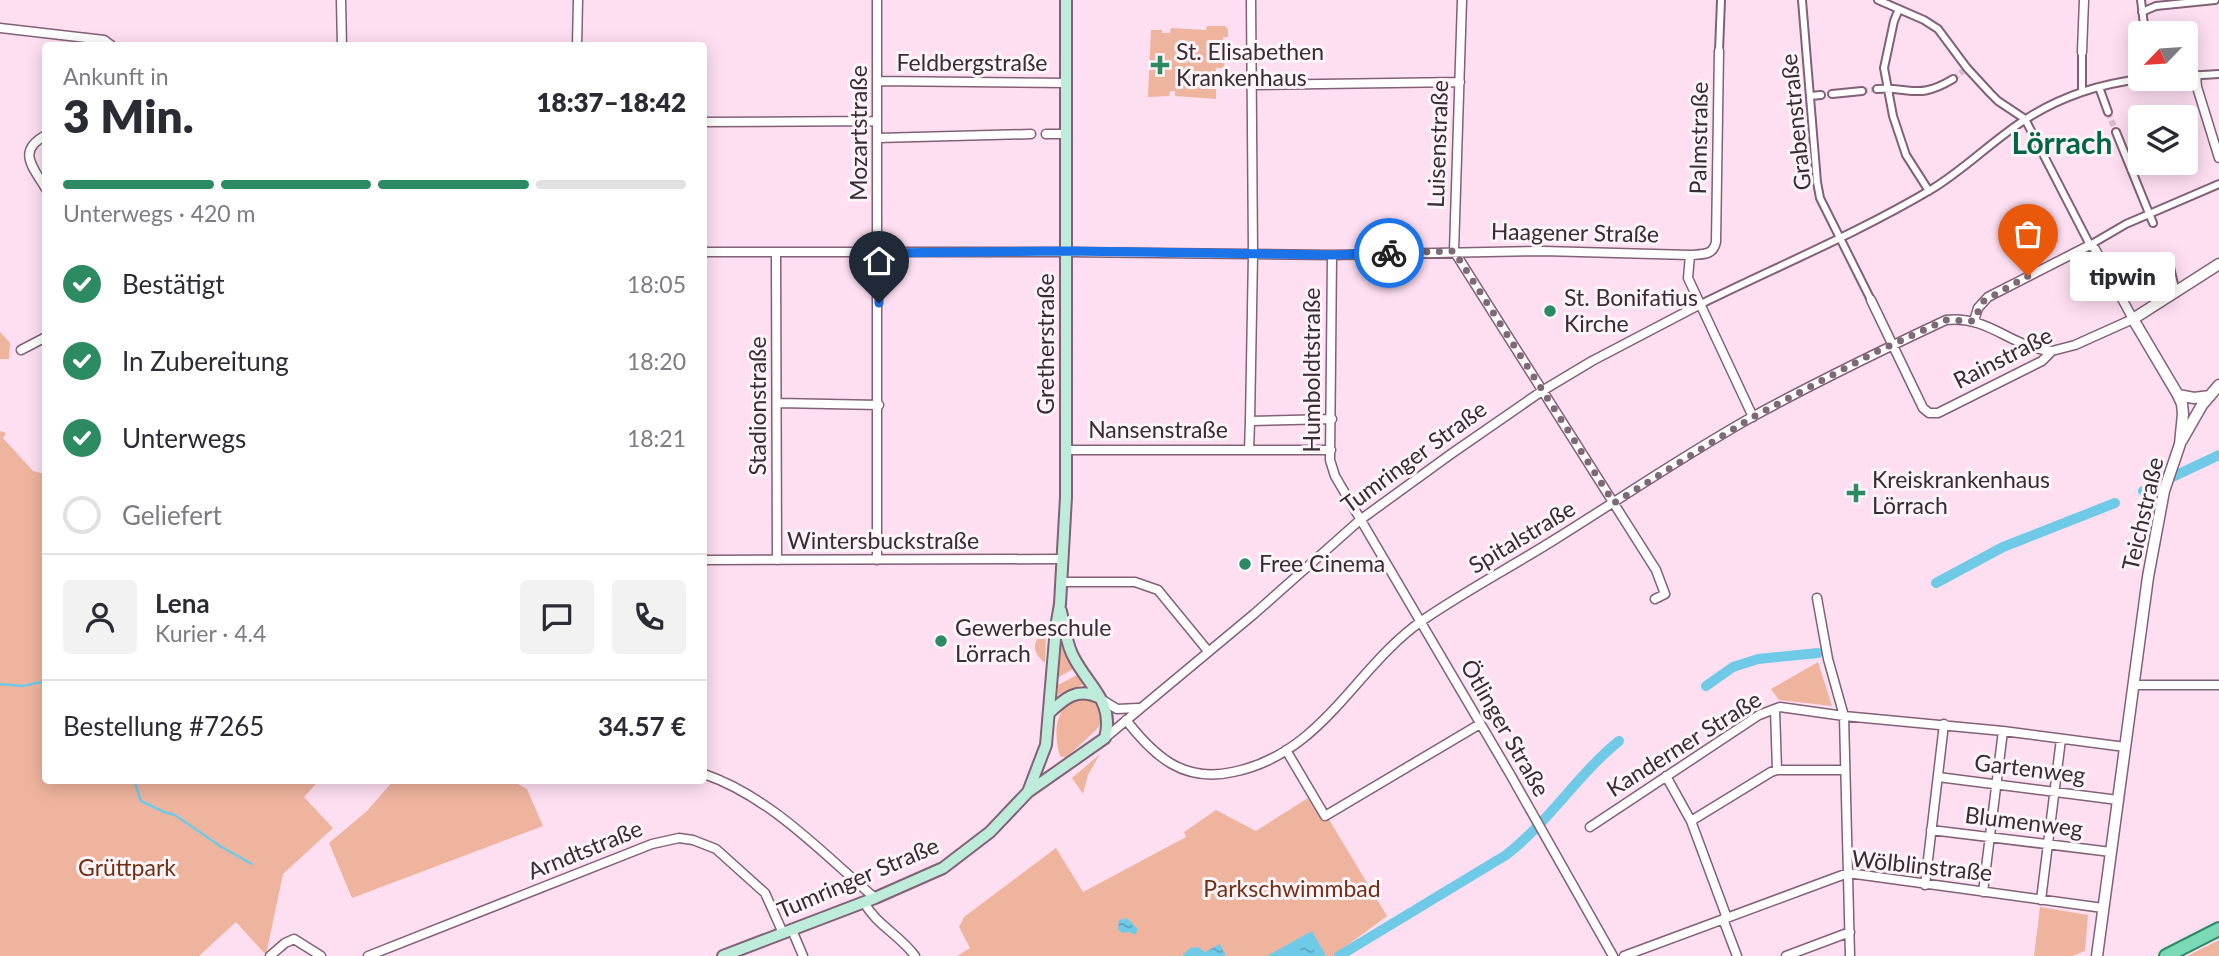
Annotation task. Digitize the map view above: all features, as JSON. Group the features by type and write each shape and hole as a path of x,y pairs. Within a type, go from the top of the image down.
{"main road":[{"name":"Gretherstraße","path":"1046,745 1060,604 1067,450 1066,0"},
{"name":"Gretherstraße","path":"1060,604 1071,652 1090,684 1104,701"},
{"path":"1049,713 1064,699 1087,693 1104,701 1108,717 1105,738"},
{"name":"Tumringer Straße","path":"723,956 926,878 960,857 1001,822 1056,762 1105,738"},
{"path":"1046,745 1056,762"},
{"name":"Tumringer Straße","path":"1028,792 1046,745"},
{"path":"2166,956 2219,929"}],"street":[{"path":"341,0 342,42"},
{"path":"577,42 578,0"},
{"name":"Mozartstraße","path":"877,0 877,560"},
{"path":"1250,421 1251,0"},
{"name":"Luisenstraße","path":"1454,251 1462,0"},
{"name":"Palmstraße","path":"1690,255 1710,253 1715,249 1716,242 1721,0"},
{"name":"Grabenstraße","path":"1802,0 1820,198 1871,300"},
{"path":"1878,0 1938,29 1965,69 1998,102 2025,119"},
{"path":"2082,92 2084,0"},
{"path":"2141,0 2143,21"},
{"path":"2142,12 2157,6 2215,0"},
{"path":"1899,9 1884,68 1893,116 1906,155 1929,191"},
{"path":"0,28 107,42"},
{"path":"2198,75 2219,74"},
{"path":"1877,89 1922,92 1953,79"},
{"name":"Tumringer Straße","path":"1105,738 1254,614 1360,520 1542,391 1592,361 1743,282 1808,254 1929,191 2025,119 2082,92 2128,81"},
{"name":"Feldbergstraße","path":"877,82 1067,83"},
{"path":"1252,85 1460,82"},
{"path":"2099,87 2108,112"},
{"path":"1832,93 1862,90"},
{"path":"2198,91 2219,158"},
{"path":"1810,96 1821,94"},
{"name":"Teichstraße","path":"2025,119 2090,245 2095,249 2178,395 2183,414 2180,444 2166,484 2148,576 2097,956"},
{"path":"707,122 877,121"},
{"path":"2116,132 2153,223"},
{"path":"878,138 1031,134"},
{"path":"1046,134 1067,134"},
{"path":"42,137 29,149 28,159 42,182"},
{"path":"1974,321 1978,309 1988,297 2126,224 2219,184"},
{"name":"Haagener Straße","path":"707,252 1067,251 1332,255 1454,251 1690,255"},
{"path":"1454,251 1656,570 1665,594 1655,599"},
{"name":"Stadionstraße","path":"776,252 777,561"},
{"name":"Humboldtstraße","path":"1332,255 1330,460 1335,476 1360,520"},
{"path":"1690,255 1688,278 1753,417"},
{"path":"2169,263 2176,293"},
{"path":"2133,319 2219,264"},
{"path":"1871,300 1891,344"},
{"name":"Rainstraße","path":"1891,344 1923,408 1929,413 1938,413 2042,361 2052,351 2075,345 2133,319"},
{"name":"Spitalstraße","path":"1126,720 1152,751 1164,760 1205,775 1232,773 1261,764 1319,727 1393,643 1420,622 1753,417 1891,344 1946,320 1974,321 2022,345 2052,351"},
{"path":"22,350 42,339"},
{"path":"2180,444 2203,405 2219,385"},
{"path":"2178,395 2194,398 2210,396"},
{"path":"778,403 879,405"},
{"name":"Nansenstraße","path":"1249,450 1250,421 1332,419"},
{"name":"Nansenstraße","path":"1067,450 1331,450"},
{"name":"Ötlinger Straße","path":"1360,520 1613,956"},
{"name":"Wintersbuckstraße","path":"707,560 1062,559"},
{"path":"1060,582 1135,582 1158,590 1208,651"},
{"path":"1817,598 1828,659 1844,716 1850,956"},
{"path":"2135,685 2219,685"},
{"path":"1104,701 1117,709 1138,708"},
{"name":"Kanderner Straße","path":"1590,827 1759,715 1780,707 2125,747"},
{"path":"1775,709 1777,770"},
{"path":"1286,750 1325,816 1480,724"},
{"path":"1925,885 1944,724"},
{"path":"1983,892 2003,731"},
{"path":"2041,900 2061,739"},
{"path":"1691,821 1761,777 1777,770 1844,770"},
{"path":"707,775 761,802 870,900 873,917 915,956"},
{"path":"1666,776 1691,821 1737,956"},
{"name":"Gartenweg","path":"1938,777 2118,800"},
{"name":"Blumenweg","path":"1931,830 2111,852"},
{"name":"Arndtstraße","path":"368,956 652,844 679,838 716,849 748,877 767,896 803,956"},
{"name":"Wölblinstraße","path":"1624,956 1848,873 2103,908"},
{"path":"1786,956 1850,932"},
{"path":"270,956 294,939 321,956"}],"green space":[{"path":"1207,26 1225,26 1228,29 1228,37 1223,37 1223,47 1226,47 1224,68 1216,68 1216,99 1175,96 1175,91 1170,91 1169,96 1148,97 1151,30 1170,33 1171,28 1206,30"},
{"path":"0,332 10,343 9,359 0,359"},
{"name":"Grüttpark","path":"0,431 6,433 3,438 33,471 42,473 42,784 316,784 304,797 333,828 283,874 266,955 236,922 199,956 0,956"},
{"path":"1061,628 1073,669 1059,677"},
{"path":"1046,630 1045,663 1037,654 1035,646"},
{"path":"1818,662 1832,706 1779,700 1771,689"},
{"path":"1077,675 1084,684 1058,695 1058,685"},
{"path":"1087,697 1100,703 1103,720 1066,758 1060,756 1056,736 1059,718 1069,704"},
{"path":"1100,754 1088,775 1083,794 1072,778"},
{"path":"391,784 518,784 527,789 543,826 352,898 329,843 367,811"},
{"name":"Parkschwimmbad","path":"1308,798 1322,821 1328,818 1387,916 1333,956 957,956 970,948 959,927 964,917 1056,848 1083,892 1186,837 1184,832 1216,810 1256,831"},
{"path":"2040,907 2088,915 2085,951 2072,956 2034,956"},
{"path":"2219,940 2219,956 2187,956"}],"water":[{"path":"1127,918 1138,929 1135,935 1122,933 1118,929 1119,920"},
{"path":"1312,931 1326,956 1267,956"},
{"path":"1220,944 1226,956 1182,956 1190,948 1198,947 1205,952"}],"waterway":[{"path":"2143,491 2219,455"},
{"path":"1936,583 2003,547 2115,503"},
{"path":"1706,686 1733,667 1758,659 1818,653"},
{"path":"0,684 23,686 42,682"},
{"path":"1339,956 1506,855 1536,828 1619,741"},
{"path":"135,784 141,801 175,815 252,864"}],"tunnel":[{"path":"1953,79 1963,71"},
{"path":"1862,91 1877,89"},
{"path":"2108,112 2116,132"}],"way so far":[{"path":"1389,253 1454,251 1614,503 1717,438 1834,373 1946,320 1974,321 1982,302 1988,297 2028,276"}],"place":[{"name":"St. Elisabethen Krankenhaus","path":"1160,65"},
{"name":"tipwin","path":"2028,276"},
{"name":"St. Bonifatius Kirche","path":"1550,311"},
{"name":"Kreiskrankenhaus Lörrach","path":"1856,493"},
{"name":"Free Cinema","path":"1245,564"},
{"name":"Gewerbeschule Lörrach","path":"941,641"}],"district":[{"name":"Lörrach","path":"2062,144"}],"route":[{"path":"879,303 879,253 1389,253"}]}
